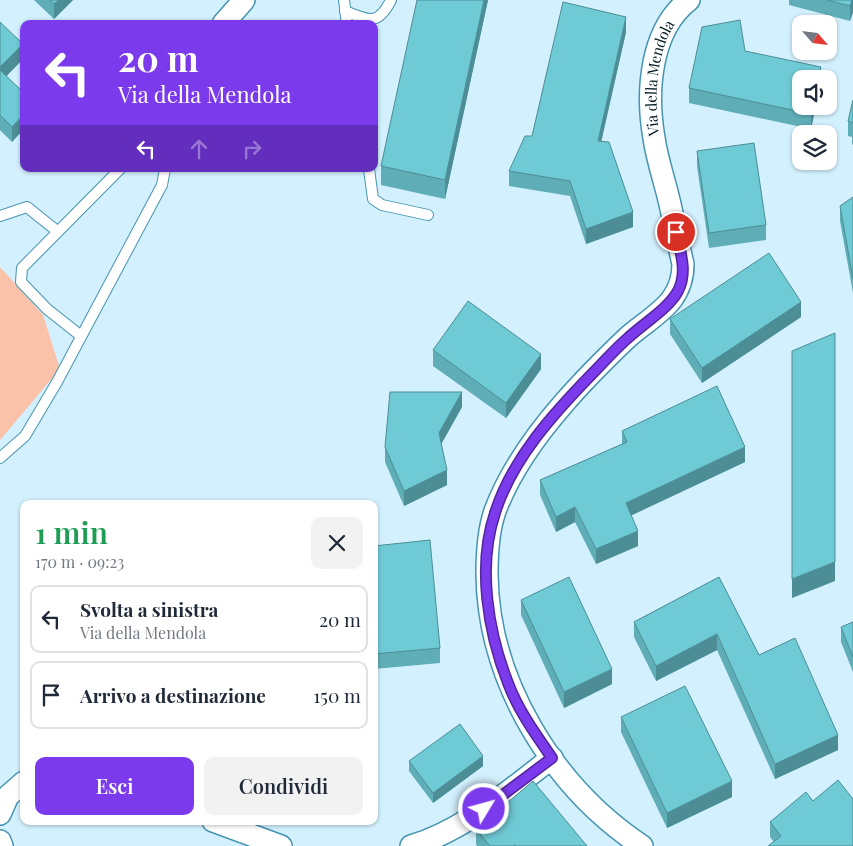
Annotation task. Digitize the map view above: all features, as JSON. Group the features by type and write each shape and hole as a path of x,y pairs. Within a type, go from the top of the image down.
{"street":[{"path":"226,20 244,0"},
{"name":"Via della Mendola","path":"642,846 594,807 552,758 538,739 508,684 499,656 487,592 487,556 490,530 495,512 506,487 538,434 564,402 627,339 671,301 683,276 683,264 654,137 651,91 657,54 666,28 672,17 689,0"},
{"path":"411,846 452,828 484,809 552,758"},
{"path":"0,814 8,796 20,786"},
{"path":"224,825 281,846"},
{"path":"0,841 2,846"}],"lane":[{"path":"344,0 346,20"},
{"path":"345,11 366,20 371,20 383,14 391,0"},
{"path":"81,336 40,303 21,282 22,268 117,172"},
{"path":"0,458 25,436 162,185 164,172"},
{"path":"369,172 373,199 382,205 428,215"},
{"path":"0,216 27,207 57,231"}],"shaded area":[{"path":"0,267 43,315 60,369 0,440"}],"building":[{"path":"50,0 59,0 54,4"},
{"path":"417,0 484,0 445,180 381,166"},
{"path":"827,0 852,0 850,6"},
{"path":"563,2 626,17 598,141 609,142 633,212 586,229 570,181 509,171 525,136 532,136"},
{"path":"740,20 745,51 821,67 820,70 792,70 792,110 689,88 702,27"},
{"path":"0,22 20,41 20,47 0,67"},
{"path":"0,70 20,89 20,118 12,127 0,115"},
{"path":"853,100 853,123 848,121"},
{"path":"754,143 766,225 709,233 697,151"},
{"path":"853,197 853,278 840,206"},
{"path":"769,253 801,302 702,368 670,319"},
{"path":"468,301 541,354 506,403 433,350"},
{"path":"835,333 835,562 792,579 792,351"},
{"path":"717,386 745,447 626,503 638,531 596,549 575,507 556,517 540,480 627,442 622,431"},
{"path":"390,392 462,392 439,433 447,470 404,491 385,447"},
{"path":"430,540 440,648 378,654 378,546"},
{"path":"569,577 612,669 564,692 521,600"},
{"path":"719,577 759,655 795,638 838,735 775,764 717,634 656,666 634,622"},
{"path":"853,622 853,657 841,627"},
{"path":"685,686 732,781 667,813 621,717"},
{"path":"460,724 483,756 433,793 409,761"},
{"path":"838,780 853,799 853,846 768,846 781,836 770,822 806,792 813,801"},
{"path":"533,781 587,846 490,846 476,829"}],"route":[{"path":"484,809 552,758 538,739 508,684 492,627 487,592 487,556 490,530 495,512 524,455 564,402 627,339 671,301 683,276 683,264 676,232"}]}
